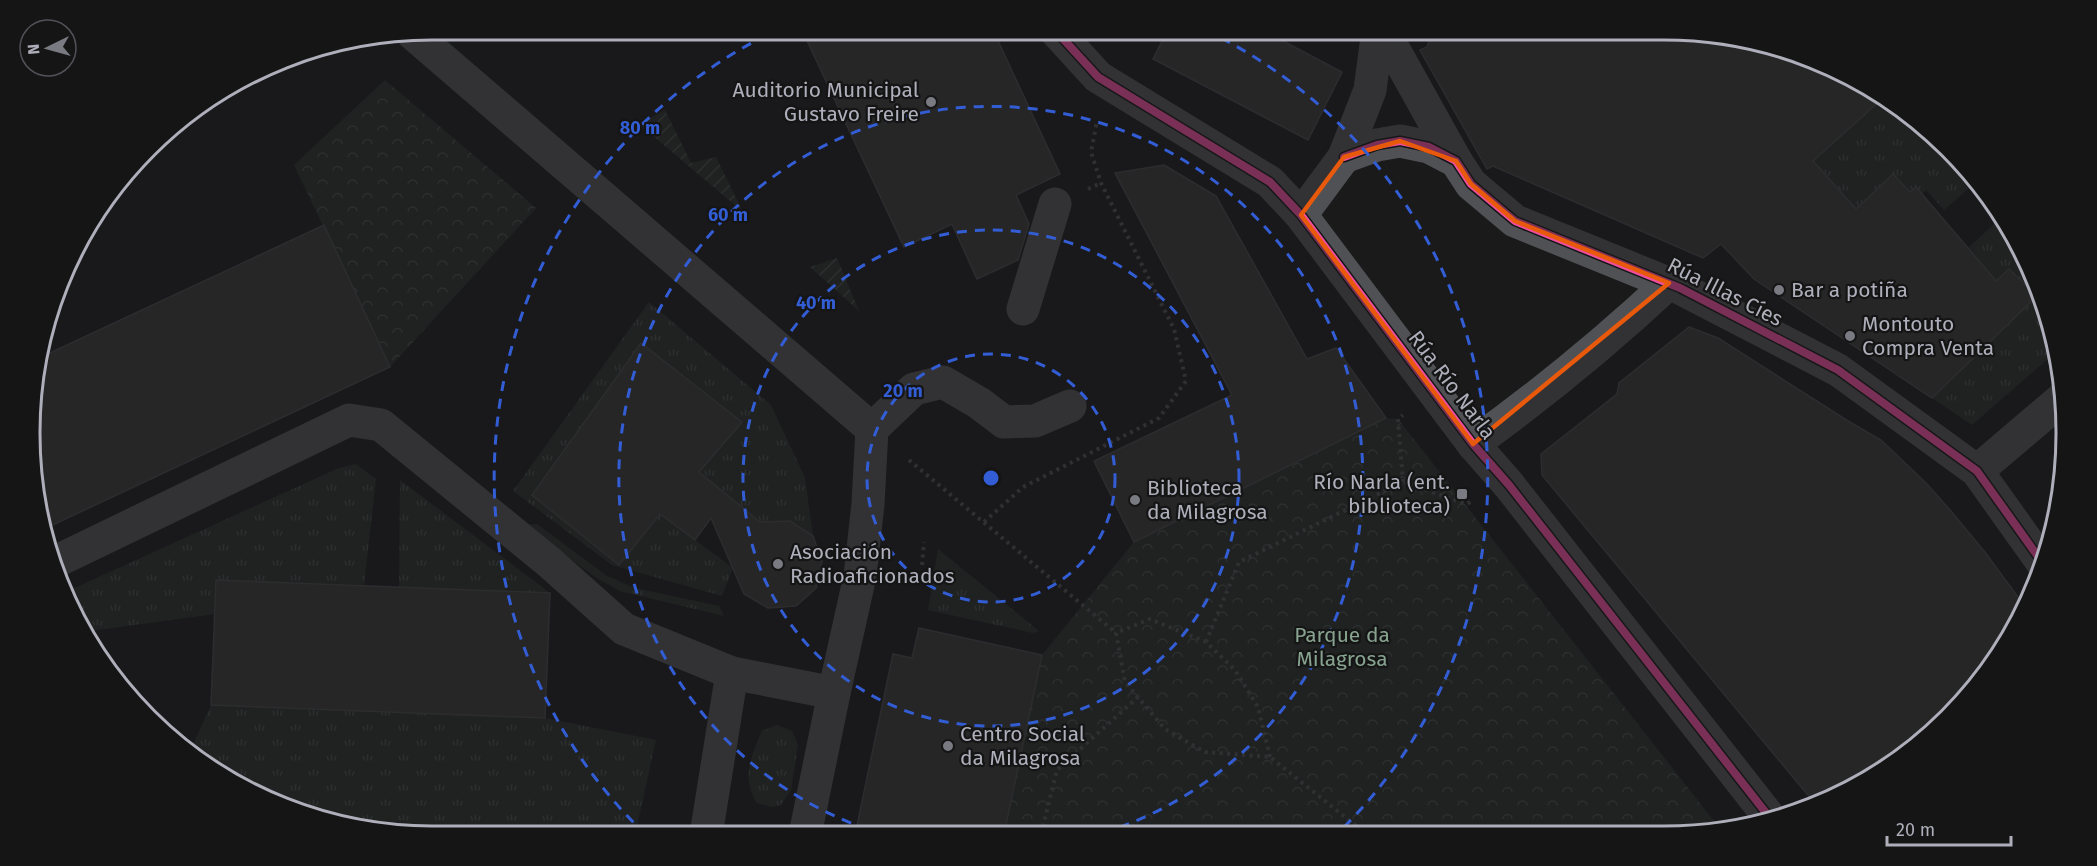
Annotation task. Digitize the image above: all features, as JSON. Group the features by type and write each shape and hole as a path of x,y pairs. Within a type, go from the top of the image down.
{"street":[{"path":"421,40 872,429"},
{"name":"Rúa Río Narla","path":"1064,40 1098,77 1270,182 1301,215 1473,444 1509,485 1765,812"},
{"path":"1301,215 1344,157 1370,90 1377,40"},
{"name":"Rúa Illas Cíes","path":"1389,40 1471,184 1515,221 1670,283 1838,370 1977,471 2037,555"},
{"path":"1344,157 1377,145 1400,141 1429,147 1456,160"},
{"path":"1023,309 1055,204"},
{"path":"1473,444 1509,418 1670,283"},
{"path":"807,826 860,576 868,504 872,429 914,389 943,382 979,403 1004,422 1035,421 1070,406"},
{"path":"1977,471 2056,404"},
{"path":"61,559 349,420 381,425 549,562 624,629 732,673 834,693"},
{"path":"707,826 732,673"}],"path":[{"path":"984,522 1023,487 1159,418 1186,381 1174,329 1101,183 1091,152 1097,121"},
{"path":"1403,415 1398,419 1403,482"},
{"path":"872,429 1116,633 1125,682 1165,729 1205,752 1270,758 1356,826"},
{"path":"1206,642 1239,562 1403,482 1466,504 1473,501"},
{"path":"922,565 924,542"},
{"path":"1116,633 1150,619 1206,642 1235,670 1258,707 1270,758"},
{"path":"1043,826 1057,770 1138,697"}],"highlighted area":[{"path":"1400,141 1456,161 1471,184 1515,221 1669,283 1473,444 1301,215 1344,157"}],"green space":[{"path":"385,80 536,208 390,367 294,165"},
{"path":"1877,104 1903,122 1942,155 1970,187 1944,210 1926,190 1922,194 1910,192 1893,174 1855,209 1803,169"},
{"path":"665,110 691,163 716,157 743,212 639,124"},
{"path":"1995,223 2016,259 2030,290 2009,270 1996,281 1968,248"},
{"path":"837,258 859,311 810,267"},
{"path":"2034,300 2049,358 1972,425 1932,398"},
{"path":"649,302 771,405 805,478 813,536 749,532 699,472 742,422 641,343 532,495 619,564 660,514 733,568 722,596 612,565 513,491"},
{"name":"Parque da Milagrosa","path":"1386,418 1398,419 1715,822 1664,826 1006,826 1042,655 1134,542"},
{"path":"356,464 376,479 364,585 216,580 215,614 94,631 73,589 339,468"},
{"path":"400,480 550,593 399,587"},
{"path":"537,524 607,576 635,588 719,606 724,616 620,591 595,577 525,525"},
{"path":"938,549 1039,631 1033,633 928,610"},
{"path":"211,705 545,718 656,740 637,826 433,826 356,818 283,796 237,773 193,743"},
{"path":"777,725 792,731 798,745 791,790 781,805 771,807 757,803 752,794 749,785 749,767 762,731"}],"building":[{"name":"Auditorio Municipal Gustavo Freire","path":"807,40 998,40 1060,174 1016,195 1029,224 1018,260 977,279 952,224 904,247"},
{"path":"1163,40 1281,40 1342,72 1308,140 1153,59"},
{"path":"1429,40 1690,41 1741,48 1814,70 1877,104 1813,161 1856,209 1893,174 1910,192 1916,187 1996,281 2009,269 2029,288 2033,300 1932,398 1754,279 1721,244 1703,258 1493,166 1487,169 1420,50 1427,47"},
{"path":"1164,165 1216,196 1307,359 1336,348 1386,418 1134,542 1094,461 1232,395 1115,173"},
{"path":"324,225 390,367 52,525 44,484 40,433 41,407 49,354"},
{"path":"1689,327 1718,338 1881,440 1926,483 1984,551 2020,599 1990,651 1942,711 1882,759 1838,785 1810,798 1542,475 1541,454 1617,394 1619,383"},
{"path":"641,343 742,422 699,472 760,522 790,521 813,536 822,561 816,588 796,606 768,608 744,594 711,518 695,540 660,514 619,565 532,495"},
{"path":"216,580 550,593 545,718 211,705"},
{"name":"Centro Social da Milagrosa","path":"919,628 1042,655 1006,826 857,826 893,654 912,658"}],"cycle path":[{"path":"1064,40 1098,77 1270,182 1301,215 1473,444 1509,485 1765,812"},
{"path":"1344,157 1377,145 1400,141 1429,147 1456,161 1471,184 1515,221 1680,288 1838,370 1977,471 2037,555"}],"place":[{"name":"Auditorio Municipal Gustavo Freire","path":"931,102"},
{"name":"Bar a potiña","path":"1779,290"},
{"name":"Montouto Compra Venta","path":"1850,336"},
{"name":"Río Narla (ent. biblioteca)","path":"1462,494"},
{"name":"Biblioteca da Milagrosa","path":"1135,500"},
{"name":"Asociación Radioaficionados","path":"778,564"},
{"name":"Centro Social da Milagrosa","path":"948,746"}]}
